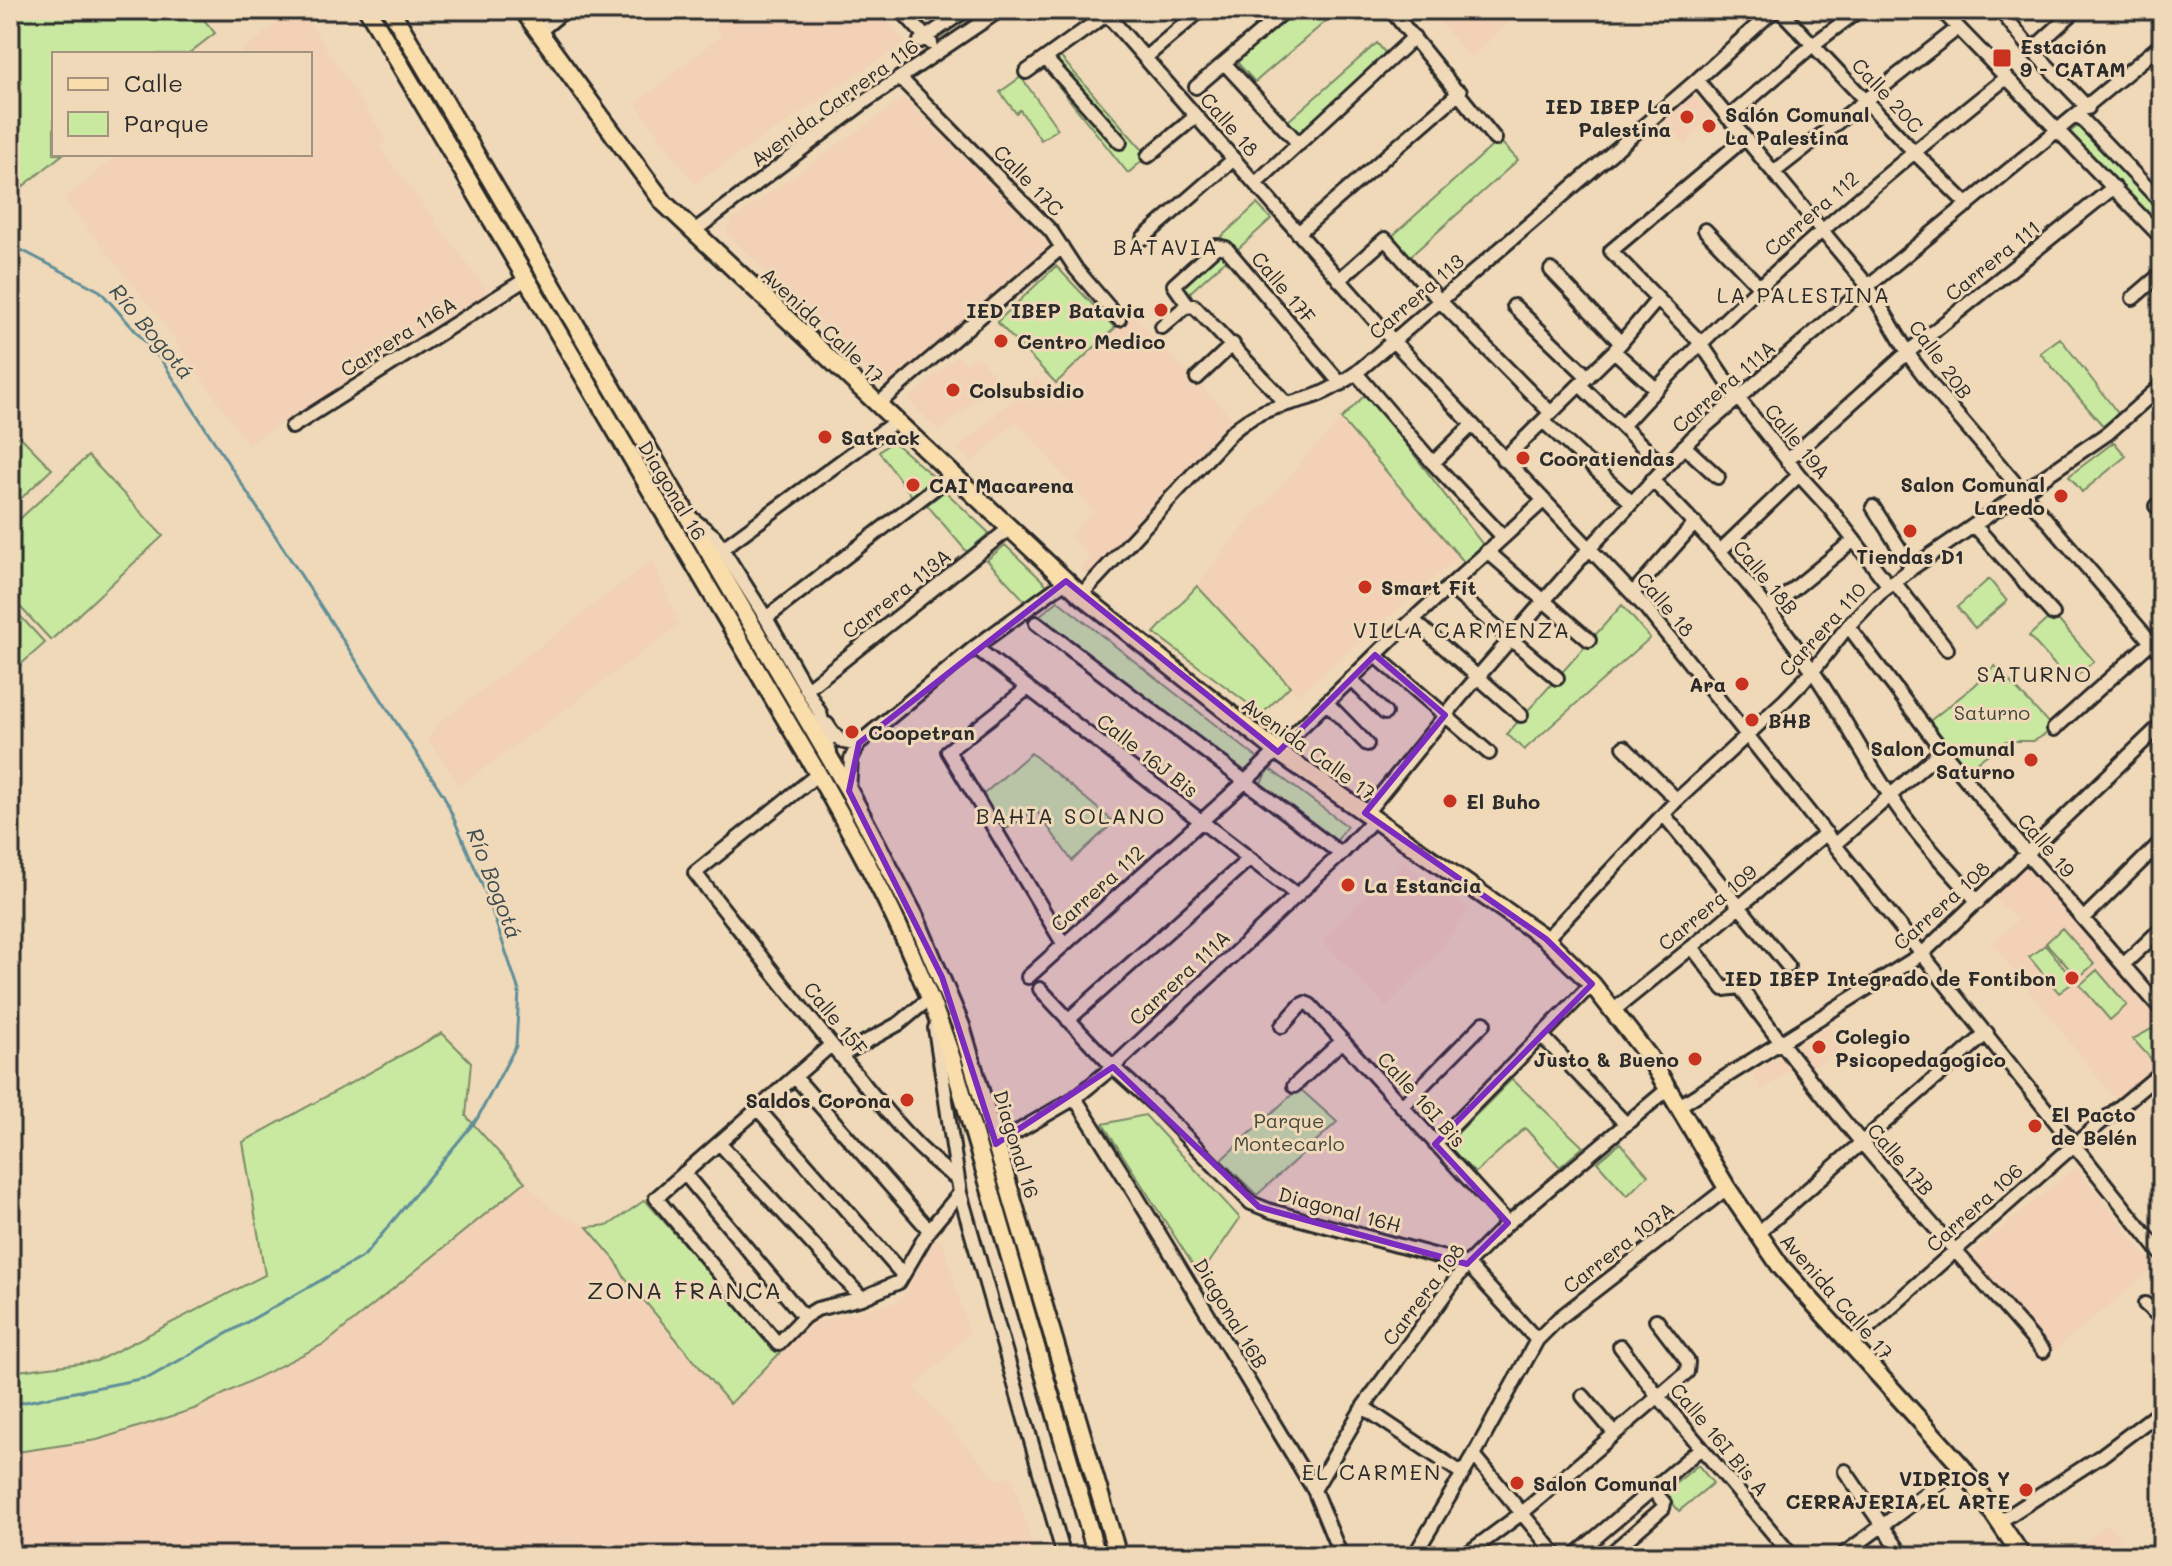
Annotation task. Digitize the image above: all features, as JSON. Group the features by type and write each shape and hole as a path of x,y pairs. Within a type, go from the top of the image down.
{"main road":[{"name":"Diagonal 16","path":"368,10 818,774 886,898 930,998 960,1088 1097,1556"},
{"name":"Diagonal 16","path":"391,10 849,791 892,870 938,966 961,1026 1118,1556"},
{"name":"Avenida Calle 17","path":"523,10 655,193 1081,595 1278,752 1546,939 1592,984 1669,1088 1757,1234 1797,1286 1962,1467 2022,1556"}],"street":[{"path":"540,31 565,10"},
{"path":"923,39 966,10"},
{"name":"Avenida Carrera 116","path":"694,231 900,78 1000,10"},
{"path":"1196,87 1286,10"},
{"path":"1391,10 1495,139"},
{"name":"Carrera 113","path":"1081,595 1232,432 1255,414 1312,397 1341,384 1356,373 1774,10"},
{"name":"Calle 20C","path":"1780,10 1968,205"},
{"path":"1728,118 1859,10"},
{"path":"1941,10 2162,238"},
{"path":"2000,10 2083,112 2160,197"},
{"path":"2032,50 2076,10"},
{"path":"1026,72 1105,12"},
{"name":"Calle 18","path":"1105,12 1394,342 1503,460 1633,593 2162,1255"},
{"path":"1145,58 1192,13"},
{"path":"905,15 934,54"},
{"path":"1774,172 1958,28"},
{"path":"1256,183 1414,37"},
{"name":"Carrera 111A","path":"996,1144 1075,1098 1113,1067 1341,854 1445,715 1589,549 1684,446 1868,286 2162,44"},
{"path":"1046,59 1120,142"},
{"path":"1225,64 1299,144"},
{"name":"Calle 17C","path":"900,78 1051,231 1076,269 1119,319"},
{"name":"Carrera 112","path":"1622,426 1700,342 1821,229 2006,78"},
{"name":"Calle 20B","path":"1697,80 1868,286 1933,387 2162,655"},
{"path":"1298,233 1460,92"},
{"path":"1148,156 1196,116"},
{"name":"Calle 19A","path":"1745,138 1611,251 1700,342 1787,461 1947,649"},
{"path":"1143,238 1234,159"},
{"name":"Carrera 111","path":"1787,461 1908,352 2114,187"},
{"path":"1705,230 1759,286"},
{"path":"1339,280 1385,239 1547,417 1631,502"},
{"name":"Calle 17F","path":"1188,305 1174,285 1217,246 1226,248 1341,384"},
{"path":"878,404 1062,247"},
{"path":"1551,270 1656,389"},
{"path":"2133,298 2162,273"},
{"name":"Carrera 116A","path":"292,427 526,279"},
{"path":"1503,460 1617,347 1657,300"},
{"path":"1162,327 1188,305 1194,306 1287,404"},
{"path":"1514,306 1622,426 1664,467"},
{"path":"1197,378 1233,344"},
{"path":"1356,373 1433,463 1503,537"},
{"name":"Carrera 110","path":"1546,939 1677,800 1813,671 1848,626 1892,584 2108,433 2162,385"},
{"path":"723,548 896,421"},
{"path":"1433,463 1471,426"},
{"path":"1684,446 1718,477"},
{"path":"766,618 953,474"},
{"path":"1720,551 1799,475"},
{"name":"Calle 18B","path":"1652,480 1720,551 1768,610 1813,671 1890,797 1928,847 1978,902"},
{"name":"Carrera 112","path":"1028,977 1278,752 1375,655 1543,501"},
{"path":"1873,507 1912,568"},
{"name":"Diagonal 16","path":"690,517 714,536 766,618 820,713 832,762"},
{"path":"1633,593 1695,523"},
{"path":"1975,526 2053,614"},
{"name":"Carrera 113A","path":"807,689 1010,528"},
{"path":"1768,610 1854,540"},
{"path":"1487,551 1589,640"},
{"path":"849,791 851,759 859,743 975,647 1066,581"},
{"path":"1449,587 1557,678"},
{"path":"1413,620 1521,715"},
{"name":"Calle 16J Bis","path":"1036,623 1341,854"},
{"name":"Calle 19","path":"1848,626 1942,750 2027,854 2162,1010"},
{"path":"2054,729 2151,642"},
{"name":"Calle 16J Bis","path":"975,647 1297,895"},
{"path":"1375,655 1489,753"},
{"path":"1351,679 1385,713"},
{"path":"1028,688 948,751 1064,945"},
{"path":"1327,703 1367,744"},
{"path":"820,713 838,739 845,744 859,743"},
{"name":"Carrera 108","path":"1679,1106 1922,954 2162,724"},
{"path":"1624,747 1677,800"},
{"path":"1835,844 1942,750"},
{"name":"Calle 15F","path":"818,774 695,873 902,1129 956,1178"},
{"path":"1664,815 1788,966"},
{"name":"Carrera 109","path":"1614,1010 1826,833"},
{"path":"2083,919 2162,841"},
{"path":"1068,1020 1249,859"},
{"path":"2123,965 2162,928"},
{"name":"Calle 17B","path":"1692,947 1724,989 1737,986 1861,1145 2043,1351"},
{"path":"1435,1144 1592,984"},
{"name":"Diagonal 16H","path":"1040,989 1113,1067 1156,1106 1251,1203 1467,1264"},
{"name":"Diagonal 16","path":"930,998 956,1178 1064,1556"},
{"path":"930,998 900,1023 836,1050 795,1077 656,1198 778,1344 804,1317 817,1309 862,1298 892,1286 903,1275 929,1230 960,1193"},
{"name":"Calle 16I Bis","path":"1282,1026 1305,1003 1508,1223"},
{"path":"1402,1106 1484,1023"},
{"path":"1757,1234 1987,1033"},
{"path":"1541,1035 1625,1123"},
{"path":"1294,1086 1342,1041"},
{"name":"Carrera 106","path":"1851,1343 2074,1145 2162,1072"},
{"path":"795,1077 929,1230"},
{"name":"Carrera 108","path":"1314,1490 1363,1407 1467,1264 1508,1223 1669,1088"},
{"name":"Diagonal 16B","path":"1075,1098 1314,1490 1341,1556"},
{"path":"758,1109 903,1275"},
{"path":"719,1143 862,1298"},
{"path":"684,1173 804,1317"},
{"name":"Carrera 107A","path":"1414,1556 1537,1340 1558,1319 1727,1188"},
{"path":"1467,1264 1537,1340"},
{"path":"2145,1304 2162,1319"},
{"path":"1464,1556 1522,1513 1687,1372 1688,1362 1656,1320"},
{"name":"Calle 16I Bis A","path":"1620,1346 1792,1556"},
{"path":"1583,1396 1614,1433"},
{"path":"1363,1407 1463,1474"},
{"path":"1999,1522 2101,1456 2162,1410"},
{"path":"1574,1556 1701,1448"},
{"path":"1474,1455 1557,1556"},
{"path":"1841,1556 1962,1467"},
{"path":"1845,1471 1903,1556"},
{"path":"1608,1556 1664,1506 1651,1488"}],"highlighted area":[{"path":"1066,581 1278,752 1375,655 1445,715 1365,813 1546,939 1592,984 1435,1144 1508,1223 1467,1264 1259,1207 1113,1067 996,1144 942,977 849,791 859,743"}],"shaded area":[{"path":"293,10 301,10 386,140 379,147 488,292 248,444 159,317 65,199 117,156 312,156 312,52 241,52"},
{"path":"704,10 877,10 905,42 694,184 636,104 722,35"},
{"path":"1430,10 1522,10 1471,58"},
{"name":"IED IBEP La Palestina","path":"1691,93 1714,115 1697,129 1686,144 1660,118"},
{"path":"904,98 1046,240 1049,248 1047,255 895,385 886,386 878,382 727,233 731,221"},
{"path":"1132,315 1232,418 1088,576 1081,569 1091,557 1070,536 1094,511 1023,428 1015,422 972,462 958,449 1037,378 1049,389"},
{"name":"Colsubsidio","path":"958,355 966,364 976,356 999,380 939,431 908,400"},
{"path":"1340,420 1459,556 1298,695 1198,586 1240,531"},
{"path":"653,560 679,625 460,786 428,739 438,724"},
{"path":"1403,861 1469,909 1437,954 1386,1007 1322,941 1383,877 1389,880"},
{"name":"IED IBEP Integrado de Fontibon","path":"2026,866 2162,1021 2162,1063 2117,1101 1992,944 2017,920 1994,898"},
{"name":"Colegio Psicopedagogico","path":"1829,1026 1847,1046 1810,1069 1791,1049"},
{"name":"Colegio Psicopedagogico","path":"1781,1055 1791,1069 1762,1090 1752,1073"},
{"path":"2076,1167 2155,1267 2052,1352 1968,1256"},
{"path":"525,1182 554,1212 587,1227 730,1403 810,1323 897,1302 907,1291 929,1245 934,1239 943,1242 969,1333 914,1388 997,1480 1012,1477 1035,1556 10,1556 10,1453 97,1440 194,1409 326,1343"},
{"path":"2108,1524 2133,1556 2067,1556"}],"green space":[{"path":"10,10 196,10 215,33 191,52 52,52 52,156 61,156 10,197"},
{"path":"1291,10 1339,10 1255,82 1235,60"},
{"path":"1377,43 1387,55 1300,136 1287,122"},
{"path":"1056,52 1148,156 1128,173 1040,63"},
{"path":"1021,77 1058,129 1041,140 1020,110 1016,113 1000,92"},
{"path":"2080,124 2162,210 2162,231 2069,133"},
{"path":"1499,140 1518,160 1406,260 1389,239"},
{"path":"1257,204 1271,219 1186,296 1173,281"},
{"path":"1056,266 1115,328 1056,383 997,322"},
{"path":"2060,338 2120,416 2105,428 2040,353"},
{"path":"1367,393 1483,545 1465,563 1341,419"},
{"path":"10,426 52,469 10,509"},
{"path":"892,441 934,477 912,496 879,452"},
{"path":"2114,442 2126,456 2082,492 2069,476"},
{"path":"88,456 163,536 51,640 10,596 10,528"},
{"path":"945,491 989,533 967,552 927,505"},
{"path":"1005,545 1048,586 1027,603 987,560"},
{"path":"1989,579 2007,601 1975,628 1957,607"},
{"path":"1197,586 1290,686 1262,714 1154,633"},
{"path":"1058,601 1260,760 1244,777 1040,615"},
{"path":"10,605 45,643 10,674"},
{"path":"1622,605 1650,638 1524,750 1507,734"},
{"path":"2053,614 2094,661 2070,682 2029,636"},
{"name":"Saturno","path":"1995,666 2054,729 2034,741 2006,741 1965,771 1926,724"},
{"path":"1031,753 1114,822 1072,861 1036,810 1000,833 979,798"},
{"path":"1270,769 1347,826 1336,842 1260,784"},
{"path":"2062,928 2094,964 2078,978 2046,943"},
{"path":"2045,945 2075,981 2059,993 2029,957"},
{"path":"2097,970 2127,1005 2110,1020 2080,985"},
{"path":"2155,1027 2162,1035 2162,1057 2154,1062 2133,1039"},
{"path":"442,1033 471,1062 466,1116 525,1182 326,1343 194,1409 97,1440 10,1453 10,1372 97,1361 265,1275 243,1142"},
{"path":"1512,1079 1583,1147 1560,1167 1525,1128 1475,1173 1446,1145"},
{"name":"Parque Montecarlo","path":"1299,1088 1337,1122 1257,1195 1221,1160"},
{"path":"1145,1115 1240,1218 1200,1276 1103,1124"},
{"path":"1620,1143 1648,1175 1627,1196 1597,1162"},
{"path":"645,1200 780,1353 730,1404 587,1227 609,1225"},
{"path":"1698,1465 1713,1483 1679,1511 1664,1493"}],"waterway":[{"name":"Río Bogotá","path":"10,244 100,291 162,361 444,796 487,896 519,991 516,1046 477,1119 364,1256 150,1377 10,1405"}],"place":[{"name":"Estación 9 - CATAM","path":"2002,58"},
{"name":"IED IBEP La Palestina","path":"1687,117"},
{"name":"Salón Comunal La Palestina","path":"1709,126"},
{"name":"IED IBEP Batavia","path":"1161,310"},
{"name":"Centro Medico","path":"1001,341"},
{"name":"Colsubsidio","path":"953,390"},
{"name":"Satrack","path":"825,437"},
{"name":"Cooratiendas","path":"1523,458"},
{"name":"CAI Macarena","path":"913,485"},
{"name":"Salon Comunal Laredo","path":"2061,496"},
{"name":"Tiendas D1","path":"1910,531"},
{"name":"Smart Fit","path":"1365,587"},
{"name":"Ara","path":"1742,684"},
{"name":"BHB","path":"1752,720"},
{"name":"Coopetran","path":"852,732"},
{"name":"Salon Comunal Saturno","path":"2031,760"},
{"name":"El Buho","path":"1450,801"},
{"name":"La Estancia","path":"1348,885"},
{"name":"IED IBEP Integrado de Fontibon","path":"2072,978"},
{"name":"Colegio Psicopedagogico","path":"1819,1047"},
{"name":"Justo & Bueno","path":"1695,1059"},
{"name":"Saldos Corona","path":"907,1100"},
{"name":"El Pacto de Belén","path":"2035,1126"},
{"name":"Salon Comunal","path":"1517,1483"},
{"name":"VIDRIOS Y CERRAJERIA EL ARTE","path":"2026,1490"}],"district":[{"name":"BATAVIA","path":"1166,246"},
{"name":"LA PALESTINA","path":"1804,294"},
{"name":"VILLA CARMENZA","path":"1462,629"},
{"name":"SATURNO","path":"2035,673"},
{"name":"BAHIA SOLANO","path":"1071,815"},
{"name":"ZONA FRANCA","path":"685,1289"},
{"name":"EL CARMEN","path":"1372,1471"}]}
